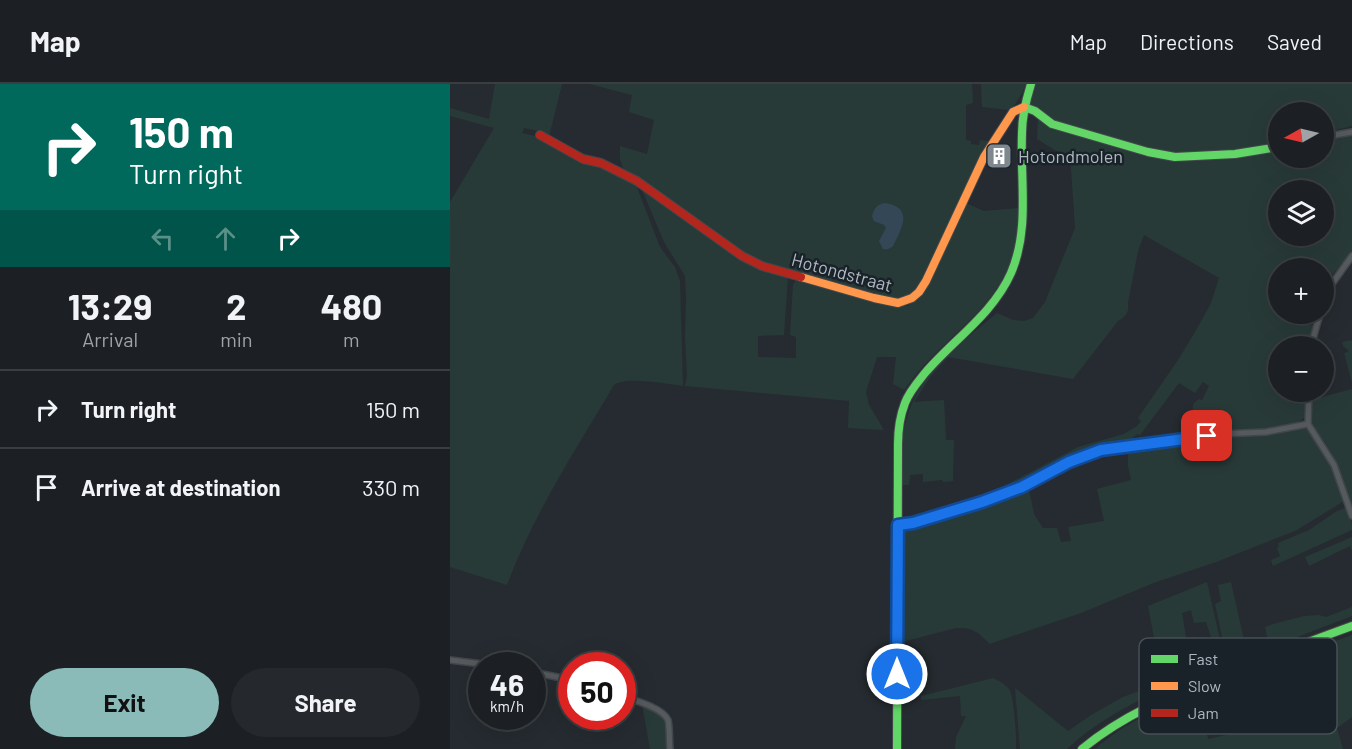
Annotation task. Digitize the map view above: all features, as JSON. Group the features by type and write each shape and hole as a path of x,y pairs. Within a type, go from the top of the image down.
{"main road":[{"path":"897,749 899,430 903,408 909,395 936,360 992,304 1005,286 1017,258 1022,232 1021,140 1032,84"},
{"path":"1028,108 1052,124 1163,155 1189,158 1268,149"},
{"name":"Hotondstraat","path":"540,135 584,159 620,171 637,181 742,256 762,266 898,303 912,298 919,292 984,157 1013,112 1028,108"},
{"path":"1321,638 1352,626"},
{"path":"1082,749 1113,724 1139,711"}],"street":[{"path":"1334,135 1352,132"},
{"path":"1334,281 1352,256"},
{"path":"1309,402 1308,424 1334,465 1352,516"},
{"path":"898,525 913,523 982,502 1022,487 1069,462 1101,450 1220,434 1266,432 1308,424"},
{"path":"450,660 468,662"},
{"path":"636,701 656,708 663,714 668,722 670,749"}],"shaded area":[{"path":"495,84 562,84 549,137 543,132 524,128 522,133 540,137 635,182 660,247 675,267 680,281 683,386 637,381 620,382 614,385 542,508 507,585 450,567 450,202 494,128 450,116 450,108 489,119"},
{"path":"589,84 972,84 973,103 966,105 966,140 971,141 971,144 979,145 980,140 989,141 925,277 913,293 895,300 762,262 748,256 726,241 623,168 620,146 647,154 654,120 629,112 632,95"},
{"path":"981,84 1026,84 1012,109 1008,110 982,107"},
{"path":"1036,84 1352,84 1352,126 1334,130 1334,102 1268,102 1268,168 1334,168 1334,136 1339,135 1340,138 1352,134 1352,254 1334,273 1334,258 1268,258 1268,324 1314,326 1310,336 1268,336 1268,402 1306,402 1306,410 1305,416 1298,422 1260,430 1300,426 1308,430 1328,458 1344,501 1297,530 1216,562 1156,582 1081,613 990,644 978,633 965,628 956,628 902,642 903,527 1028,485 1034,514 1043,528 1057,528 1061,542 1071,541 1068,527 1104,521 1097,489 1131,480 1128,447 1135,444 1139,438 1191,433 1193,404 1199,399 1202,400 1209,386 1203,382 1195,393 1179,383 1140,435 1137,434 1128,442 953,509 953,506 1002,487 1078,447 1124,434 1141,421 1138,418 1178,360 1211,303 1219,278 1144,235 1138,251 1126,314 1073,379 948,357 931,376 914,402 944,400 946,440 954,440 953,481 923,482 923,474 910,475 909,485 902,485 904,429 912,404 920,388 942,360 997,313 1013,320 1024,321 1033,318 1045,302 1075,228 1070,154 1058,152 1037,139 1038,116 1028,109"},
{"path":"640,185 720,243 788,275 784,335 758,336 758,357 796,358 796,337 790,335 793,284 799,278 895,305 908,306 922,292 966,203 984,211 1019,208 1017,240 1009,267 996,289 980,309 922,367 904,390 893,384 896,357 877,357 866,392 869,405 884,430 848,428 849,401 685,386 687,376 685,276 664,242"},
{"path":"1351,340 1352,383 1344,353 1349,351 1342,342"},
{"path":"1352,389 1352,510 1332,454 1311,421 1311,402 1334,402 1334,394"},
{"path":"1345,508 1350,515 1352,530 1273,566 1271,560 1280,556 1278,543 1309,530"},
{"path":"1352,537 1352,551 1350,546 1309,566 1305,557"},
{"path":"1207,582 1220,638 1211,638 1206,622 1194,623 1191,610 1182,613 1186,637 1154,638 1148,606"},
{"path":"1231,582 1244,638 1222,638 1215,604 1221,601 1218,585"},
{"path":"1352,607 1352,616 1295,638 1267,638 1265,627 1304,616 1326,617"},
{"path":"1352,635 1352,717 1337,728 1337,641"},
{"path":"993,678 1006,686 1011,693 1016,749 955,749 956,737 966,716 961,716 960,696 921,700 921,696"},
{"path":"1015,688 1068,731 1123,697 1139,691 1139,701 1099,723 1067,749 1020,749"},
{"path":"642,704 664,718 668,749 650,749"},
{"path":"1139,719 1139,734 1207,734 1208,739 1230,734 1337,734 1337,728 1343,749 1095,749"}],"water":[{"path":"885,203 900,209 903,214 900,232 889,249 883,249 879,241 886,228 874,221 872,216 876,207"}],"traffic: fast":[{"path":"897,749 898,444 903,408 916,384 983,314 1003,288 1011,273 1017,256 1022,222 1022,127 1031,84"},
{"path":"1024,107 1035,111 1052,124 1148,152 1175,157 1235,154 1268,149"},
{"path":"1320,638 1352,626"},
{"path":"1082,749 1139,712"}],"traffic: slow":[{"path":"801,277 898,303 912,298 926,281 984,157 1013,112 1024,107"}],"traffic: jam":[{"path":"540,135 583,159 601,163 637,181 742,256 762,266 801,277"}],"place":[{"name":"Hotondmolen","path":"999,156"}],"route":[{"path":"897,674 898,525 913,523 982,502 1022,487 1069,462 1101,450 1207,436"}]}
